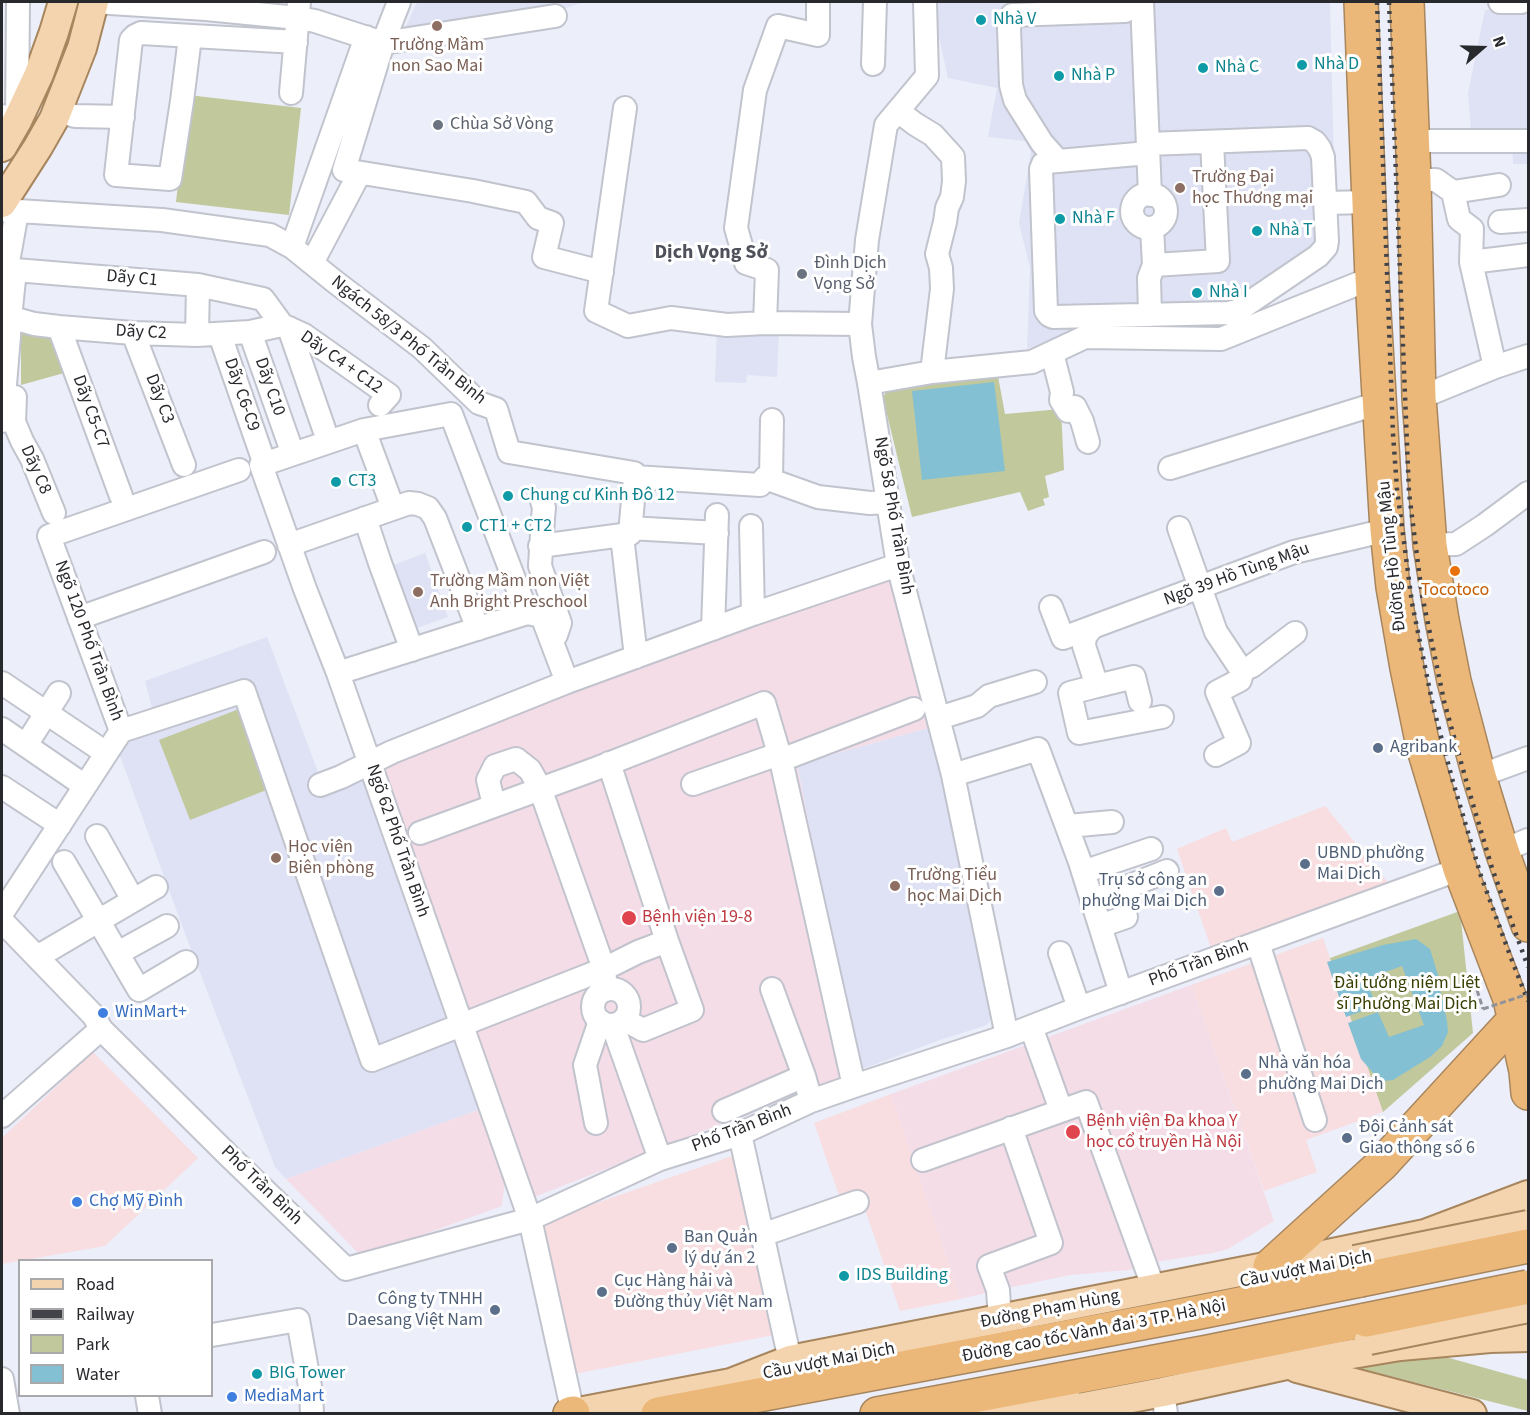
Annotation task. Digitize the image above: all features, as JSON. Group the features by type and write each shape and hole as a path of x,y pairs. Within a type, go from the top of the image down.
{"highway":[{"name":"Đường Hồ Tùng Mậu","path":"1360,2 1379,403 1393,587 1423,746 1460,869 1500,974 1522,1006 1528,1085"},
{"path":"1407,2 1419,398 1430,545 1454,681 1479,776 1515,845 1528,925"},
{"path":"1365,109 1412,109"},
{"path":"1369,198 1414,187"},
{"path":"1270,1266 1381,1165 1522,1006"},
{"name":"Đường cao tốc Vành đai 3 TP. Hà Nội","path":"658,1413 1200,1312 1358,1270 1528,1246"},
{"path":"877,1413 1208,1352 1368,1330 1528,1287"}],"main road":[{"path":"2,147 9,119 39,74 63,2"},
{"path":"7,208 54,119 82,48 94,2"},
{"name":"Đường Phạm Hùng","path":"570,1413 731,1383 790,1360 1154,1290 1425,1234 1528,1195"},
{"path":"1466,1218 1490,1241 1502,1262 1506,1275 1507,1290 1503,1308 1490,1338"},
{"name":"Cầu vượt Mai Dịch","path":"731,1383 794,1367 1196,1292 1358,1270 1528,1225"},
{"path":"988,1413 1212,1372 1368,1330 1528,1308"},
{"path":"1047,1413 1164,1403 1286,1365 1400,1346 1528,1337"},
{"path":"1286,1365 1473,1413"}],"street":[{"path":"9,119 18,2"},
{"path":"94,2 299,10 315,21 375,40 555,16"},
{"path":"292,247 375,40 399,2"},
{"path":"765,323 767,270 746,263 736,228 755,90 778,26 818,35 818,2"},
{"path":"873,64 875,2"},
{"name":"Ngõ 58 Phố Trần Bình","path":"925,2 927,76 886,125 867,240 860,324 898,565 953,775 1007,1036"},
{"path":"1058,161 1042,143 1015,100 1011,85 1009,28 1012,15 1125,11 1140,2 1150,195 1144,195 1135,202 1132,213 1137,223 1146,228 1152,228 1154,265 1149,279 1150,315"},
{"path":"1500,2 1521,2"},
{"path":"291,93 299,10"},
{"path":"190,37 170,179 116,175 131,40 135,36 141,33 296,42"},
{"path":"312,263 352,172 375,40"},
{"path":"626,108 596,311 628,326 671,318 727,325 860,324"},
{"path":"57,111 75,116 123,117"},
{"path":"898,111 933,135 953,157 952,197 947,208 937,254 941,268 942,289 932,372"},
{"path":"1308,138 1315,142 1323,157 1327,241 1322,252 1237,311 1229,313 1053,317 1048,315 1046,311 1041,169 1044,164 1148,148 1212,142 1308,138"},
{"path":"1412,141 1528,141"},
{"path":"1154,265 1218,261 1212,142"},
{"path":"352,172 473,191 526,202 538,218 552,223 544,257 602,272"},
{"path":"1414,187 1436,180 1453,192 1460,219 1472,229 1471,262 1495,367"},
{"path":"1453,192 1499,185"},
{"path":"1325,203 1369,198"},
{"path":"2,296 7,208"},
{"name":"Ngách 58/3 Phố Trần Bình","path":"7,208 162,220 270,235 292,247 422,348 479,403 496,409 509,452 634,472 635,477"},
{"path":"1500,222 1528,220"},
{"path":"1471,262 1528,255"},
{"name":"Dãy C1","path":"10,318 15,270 198,285 263,299 286,327"},
{"path":"869,383 932,372 1032,362 1085,337 1221,339 1372,278"},
{"path":"197,335 198,285"},
{"path":"2,421 10,318"},
{"name":"Dãy C2","path":"10,318 59,327 133,333 197,335 286,327"},
{"name":"Dãy C8","path":"10,318 14,422 54,513"},
{"name":"Dãy C5-C7","path":"59,327 121,496"},
{"path":"286,327 324,429"},
{"name":"Dãy C4 + C12","path":"286,327 304,335 389,395 380,405"},
{"name":"Dãy C10","path":"250,332 289,443"},
{"name":"Dãy C3","path":"133,333 184,465"},
{"name":"Dãy C6-C9","path":"220,334 262,460"},
{"path":"1052,353 1062,392 1060,400 1068,411 1075,406 1088,442"},
{"path":"1419,398 1528,356"},
{"path":"1170,468 1379,403"},
{"path":"262,460 364,430 451,414 527,613"},
{"path":"771,480 772,420"},
{"path":"364,430 393,508"},
{"name":"Ngõ 62 Phố Trần Bình","path":"262,460 289,545 338,673 530,1219 570,1413"},
{"name":"Ngõ 120 Phố Trần Bình","path":"2,913 121,731 49,536 239,470"},
{"path":"636,657 626,532 635,477 760,484 765,478 818,497 888,502"},
{"path":"1430,545 1456,544 1528,493"},
{"path":"542,501 540,566 560,623 553,645"},
{"path":"289,545 409,503 428,508 435,518 478,629"},
{"path":"365,518 412,650"},
{"path":"540,546 626,532 717,524 713,628"},
{"path":"751,526 753,614"},
{"path":"1179,528 1216,632 1242,673 1240,680 1217,692 1239,743 1216,754"},
{"name":"Ngõ 39 Hồ Tùng Mậu","path":"1051,607 1063,638 1294,552 1387,530"},
{"path":"79,618 264,552"},
{"path":"320,785 392,752 567,682 713,628 898,565"},
{"path":"338,673 527,613 542,616 567,682"},
{"path":"1090,629 1085,636 1084,646 1097,686"},
{"path":"1240,668 1245,669 1252,666 1295,633"},
{"path":"1140,701 1134,677 1070,693 1079,733 1162,717"},
{"path":"939,718 977,706 989,696 1035,682"},
{"path":"2,683 106,753"},
{"path":"121,731 244,691 372,1060 463,1026 605,980 638,952 667,941"},
{"path":"26,745 59,693"},
{"path":"420,833 764,703 780,757 854,1086"},
{"path":"693,784 780,757 914,709"},
{"path":"2,729 85,786"},
{"path":"953,775 1038,749 1068,826 1121,993"},
{"path":"1479,776 1528,758"},
{"path":"494,805 488,780 495,766 516,759 530,770 540,788 605,980 627,998 630,1009 612,1022 585,1065 596,1123"},
{"path":"609,763 692,1010 643,1030 612,1022"},
{"path":"2,787 60,825"},
{"path":"1068,826 1112,822"},
{"path":"97,836 133,900"},
{"path":"1083,872 1151,849"},
{"path":"64,862 139,990 186,962"},
{"name":"Phố Trần Bình","path":"2,921 94,1016 102,1029 346,1269 530,1219 660,1160 740,1134 811,1101 1007,1036 1460,869"},
{"path":"1092,901 1167,871"},
{"path":"37,957 156,887"},
{"path":"1100,926 1126,917"},
{"path":"118,953 167,926"},
{"name":"Phố Trần Bình","path":"2,938 87,1025 102,1029"},
{"path":"1258,943 1315,1120"},
{"path":"1060,953 1079,1008"},
{"path":"772,989 811,1101"},
{"path":"612,1022 660,1160"},
{"path":"1031,1027 1061,1110"},
{"path":"2,1116 102,1029"},
{"path":"724,1111 804,1076"},
{"path":"923,1160 1086,1102 1154,1290"},
{"path":"1000,1320 998,1290 989,1266 1051,1243 1011,1128"},
{"path":"740,1134 790,1360"},
{"path":"762,1235 857,1202"},
{"path":"213,1335 298,1320 311,1392 312,1413"},
{"path":"2,1379 8,1413"},
{"path":"147,1397 150,1413"}],"path":[{"path":"1477,990 1483,1009 1522,1006"}],"shaded area":[{"name":"Trường Mầm non Sao Mai","path":"417,2 584,2 545,15 402,35"},
{"name":"Trường Đại học Thương mại","path":"934,2 1330,2 1336,247 1308,278 1222,328 1079,330 1027,349 1030,268 1019,223 1031,152 1025,141 988,137 997,88 948,78 935,19"},
{"path":"1485,10 1528,10 1528,164 1513,164 1512,142 1472,142 1468,93"},
{"path":"717,326 779,329 777,377 747,375 746,383 715,382"},
{"name":"Trường Mầm non Việt Anh Bright Preschool","path":"425,553 448,617 411,630 388,567"},
{"name":"Bệnh viện 19-8","path":"889,573 932,727 797,764 857,1071 529,1199 378,763"},
{"name":"Học viện Biên phòng","path":"267,637 323,785 364,770 484,1108 286,1179 275,1167 184,931 116,745 152,708 145,681"},
{"name":"Trường Tiểu học Mai Dịch","path":"932,727 998,1008 987,1025 857,1071 797,764"},
{"name":"UBND phường Mai Dịch","path":"1325,806 1390,885 1212,951 1177,849 1226,828 1232,842"},
{"path":"1323,938 1383,1112 1306,1140 1317,1172 1264,1191 1191,985"},
{"name":"Bệnh viện Đa khoa Y học cổ truyền Hà Nội","path":"1191,985 1274,1221 1228,1249 1213,1253 1155,1262 1129,1270 1070,1275 961,1299 891,1094"},
{"name":"Chợ Mỹ Đình","path":"93,1052 198,1158 105,1246 31,1259 18,1259 18,1261 2,1264 2,1138"},
{"path":"891,1094 961,1299 900,1311 859,1192 840,1198 814,1123"},
{"path":"484,1108 506,1172 502,1206 362,1257 286,1179"},
{"path":"735,1155 774,1335 574,1374 542,1222"}],"green space":[{"path":"188,95 301,108 289,215 176,202"},
{"path":"21,329 53,333 64,373 21,385"},
{"path":"995,360 1005,414 1061,409 1064,470 1045,476 1049,497 1043,499 1045,505 1028,511 1020,492 912,517 883,398 893,377"},
{"path":"239,709 269,789 190,820 159,740"},
{"name":"Đài tưởng niệm Liệt sĩ Phường Mai Dịch","path":"1460,911 1473,1033 1383,1112 1330,958"},
{"path":"1435,1354 1528,1380 1528,1411 1342,1364"}],"water":[{"path":"994,382 1005,471 922,480 912,391"},
{"path":"1416,939 1430,949 1438,975 1448,1032 1442,1046 1430,1057 1393,1080 1383,1081 1361,1059 1348,1023 1378,1012 1389,1037 1424,1025 1402,966 1366,979 1376,1006 1346,1017 1327,962 1383,945"}],"railway":[{"path":"1377,2 1393,434 1397,489 1412,603 1433,706 1453,782 1481,876 1528,1001"},
{"path":"1389,2 1409,493 1422,595 1444,701 1469,791 1492,868 1528,967"}],"place":[{"name":"Nhà V","path":"981,20"},
{"name":"Trường Mầm non Sao Mai","path":"437,26"},
{"name":"Nhà D","path":"1302,65"},
{"name":"Nhà C","path":"1203,68"},
{"name":"Nhà P","path":"1059,76"},
{"name":"Chùa Sở Vòng","path":"438,125"},
{"name":"Trường Đại học Thương mại","path":"1180,188"},
{"name":"Nhà F","path":"1060,219"},
{"name":"Nhà T","path":"1257,231"},
{"name":"Đình Dịch Vọng Sở","path":"802,274"},
{"name":"Nhà I","path":"1197,293"},
{"name":"CT3","path":"336,482"},
{"name":"Chung cư Kinh Đô 12","path":"508,496"},
{"name":"CT1 + CT2","path":"467,527"},
{"name":"Tocotoco","path":"1455,571"},
{"name":"Trường Mầm non Việt Anh Bright Preschool","path":"418,592"},
{"name":"Agribank","path":"1378,748"},
{"name":"Học viện Biên phòng","path":"276,858"},
{"name":"UBND phường Mai Dịch","path":"1305,864"},
{"name":"Trường Tiểu học Mai Dịch","path":"895,886"},
{"name":"Trụ sở công an phường Mai Dịch","path":"1219,891"},
{"name":"Bệnh viện 19-8","path":"629,918"},
{"name":"WinMart+","path":"103,1013"},
{"name":"Nhà văn hóa phường Mai Dịch","path":"1246,1074"},
{"name":"Bệnh viện Đa khoa Y học cổ truyền Hà Nội","path":"1073,1132"},
{"name":"Đội Cảnh sát Giao thông số 6","path":"1347,1138"},
{"name":"Chợ Mỹ Đình","path":"77,1202"},
{"name":"Ban Quản lý dự án 2","path":"672,1248"},
{"name":"IDS Building","path":"844,1276"},
{"name":"Cục Hàng hải và Đường thủy Việt Nam","path":"602,1292"},
{"name":"Công ty TNHH Daesang Việt Nam","path":"495,1310"},
{"name":"BIG Tower","path":"257,1374"},
{"name":"MediaMart","path":"232,1397"}],"district":[{"name":"Dịch Vọng Sở","path":"711,254"}]}
